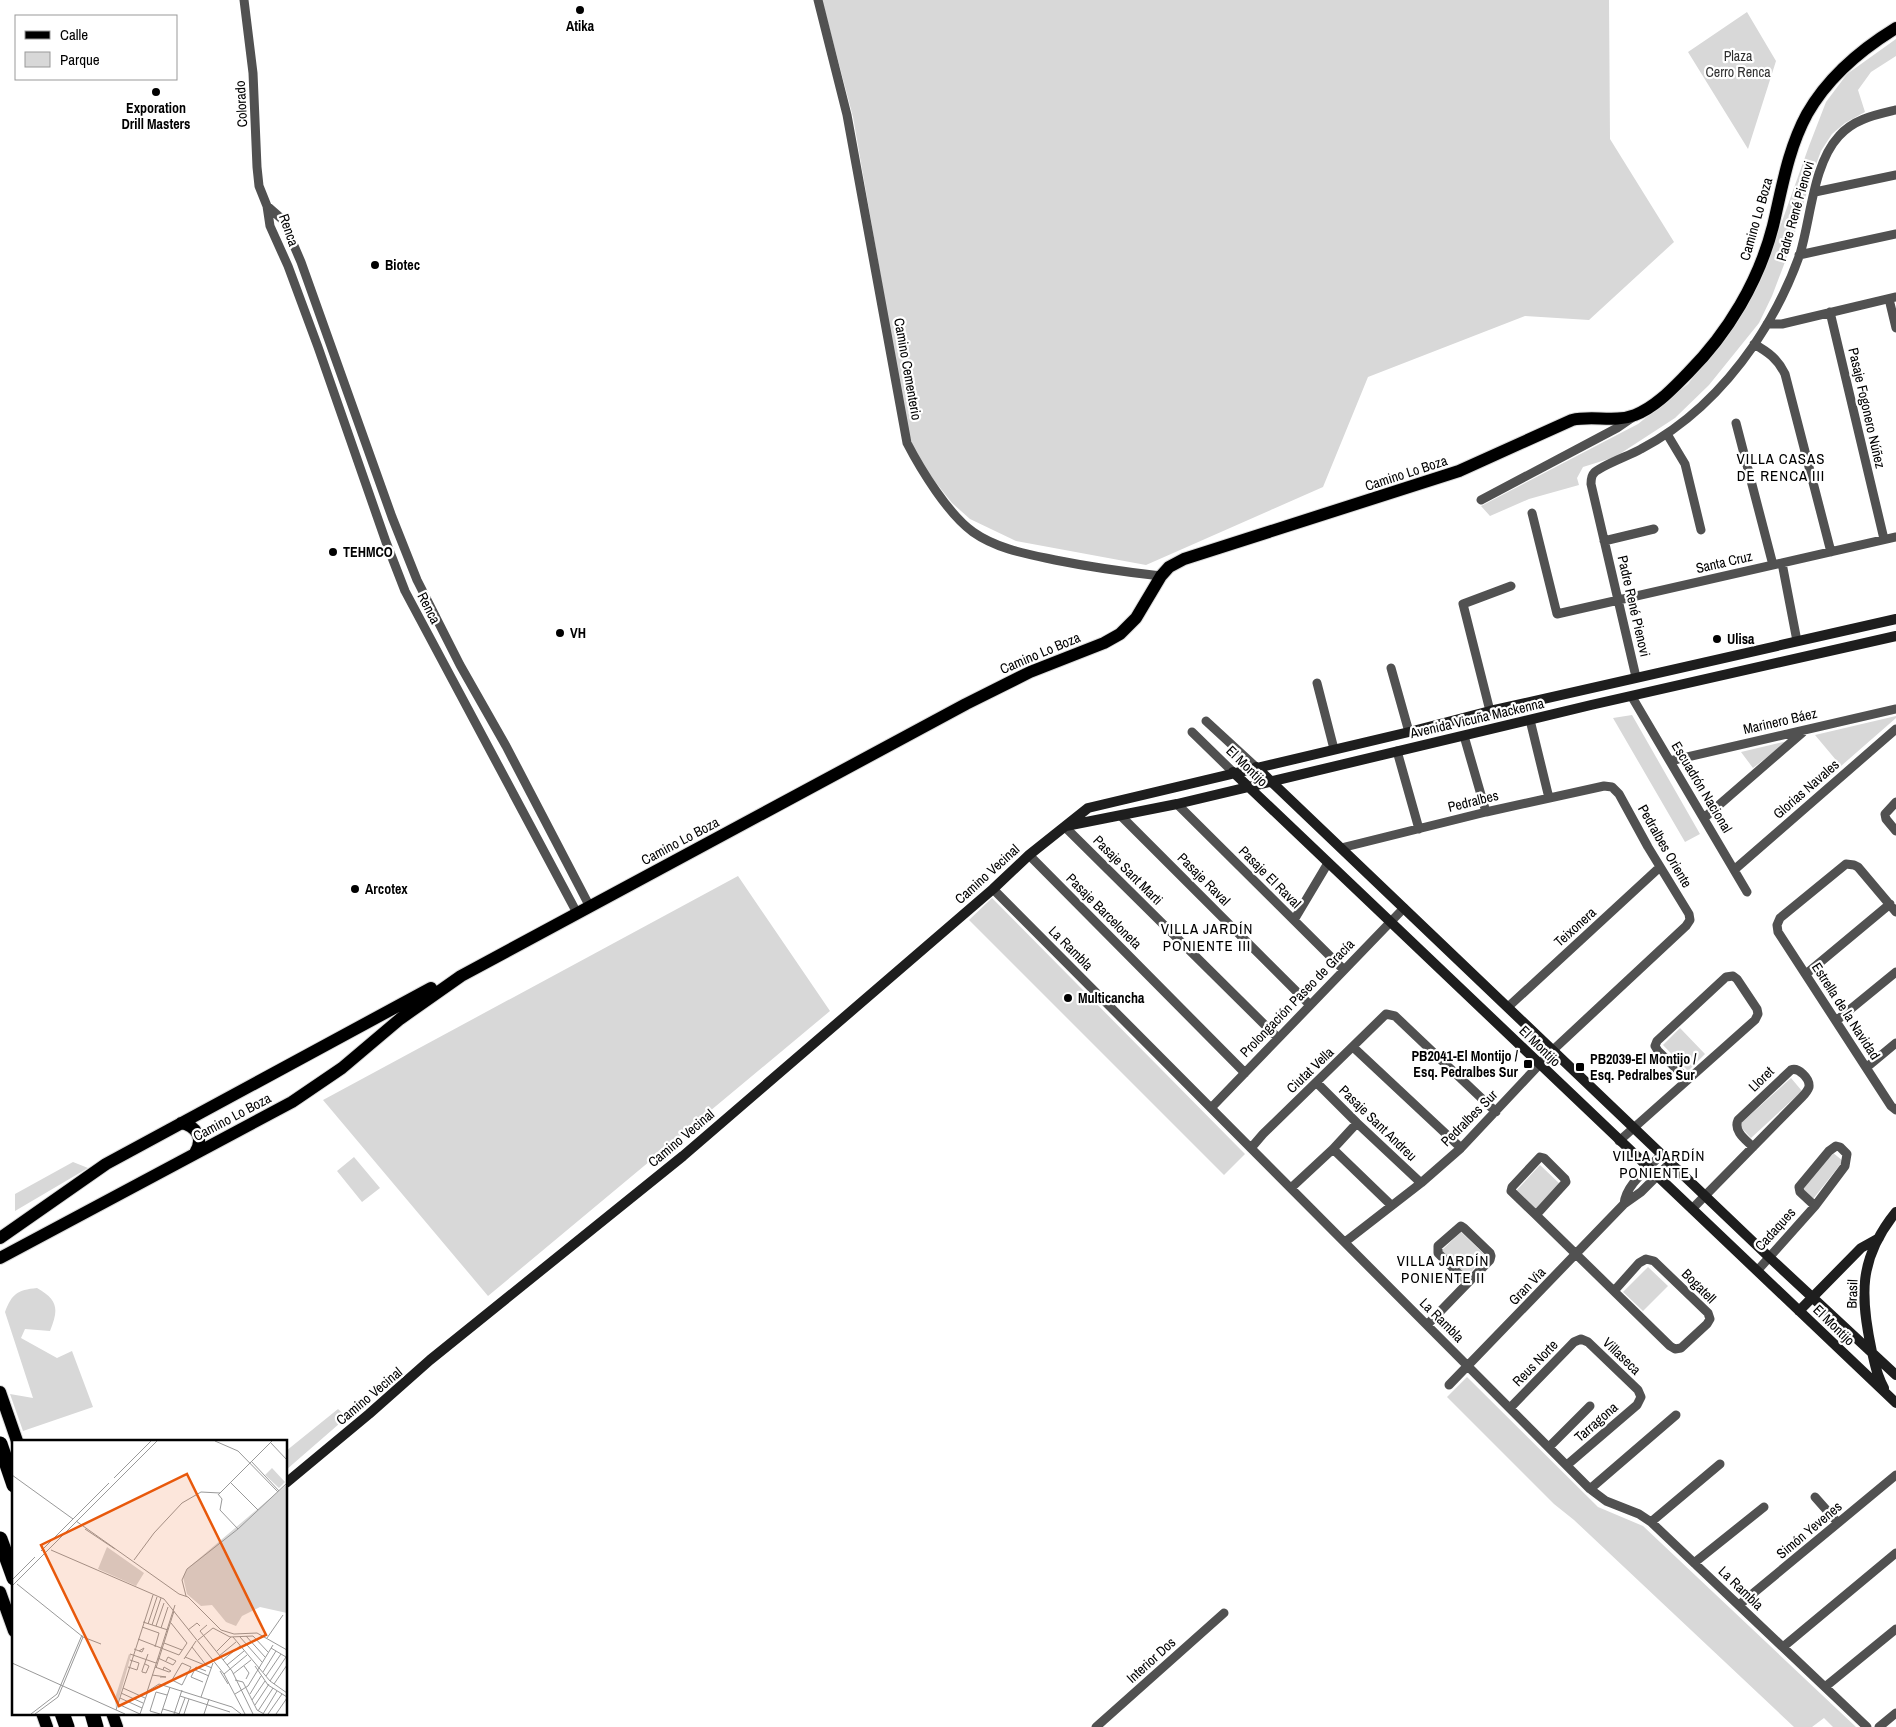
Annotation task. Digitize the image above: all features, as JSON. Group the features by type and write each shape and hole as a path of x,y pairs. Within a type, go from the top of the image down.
{"highway":[{"path":"0,1444 12,1479"},
{"path":"0,1539 12,1572"},
{"path":"62,1714 67,1727"},
{"path":"92,1714 96,1727"}],"main road":[{"name":"Camino Lo Boza","path":"0,1238 106,1164 416,996 461,976 996,688 1112,638 1128,628 1136,618 1161,576 1170,567 1184,559 1460,471 1572,420 1586,418 1619,419 1637,414 1666,395 1701,359 1721,334 1742,300 1766,246 1797,136 1817,99 1857,55 1896,28"},
{"name":"Camino Lo Boza","path":"0,1258 309,1092 342,1068 406,1015 461,976"},
{"path":"181,1123 192,1127 198,1133 200,1144 195,1153"},
{"path":"0,1392 17,1440"},
{"path":"0,1592 12,1625"},
{"path":"42,1714 47,1727"},
{"path":"112,1714 117,1727"}],"street":[{"name":"Colorado","path":"244,0 253,72 257,176 268,206"},
{"name":"Camino Cementerio","path":"818,0 847,115 908,444 918,465 959,519 973,532 990,541 1012,551 1069,563 1161,576"},
{"name":"Padre René Pienovi","path":"1636,677 1591,484 1592,476 1596,471 1667,434 1713,395 1742,362 1767,324 1799,255 1826,155 1840,135 1860,120 1896,110"},
{"path":"1815,192 1896,176"},
{"name":"Renca","path":"268,206 283,220 301,262 392,517 417,580 460,665 506,746 590,907"},
{"name":"Renca","path":"268,206 270,226 288,266 395,567 412,606 577,913"},
{"path":"1799,255 1896,234"},
{"path":"288,266 301,262"},
{"path":"1767,324 1782,324 1893,298 1896,328"},
{"name":"Pasaje Fogonero Núñez","path":"1830,312 1884,539"},
{"path":"1754,344 1770,353 1782,366 1786,374 1831,552"},
{"name":"Camino Lo Boza","path":"1482,500 1617,428 1637,414"},
{"path":"1736,422 1797,641"},
{"path":"1667,434 1681,455 1687,469 1701,530"},
{"name":"Santa Cruz","path":"1532,513 1557,614 1896,537"},
{"name":"Padre René Pienovi","path":"1604,541 1654,529"},
{"path":"1495,728 1463,604 1511,586"},
{"name":"Avenida Vicuña Mackenna","path":"1088,808 1586,688 1896,619"},
{"name":"Avenida Vicuña Mackenna","path":"1065,826 1177,804 1591,705 1896,636"},
{"path":"1712,661 1716,677"},
{"path":"447,672 460,665"},
{"path":"1391,668 1409,732"},
{"path":"1317,683 1334,749"},
{"path":"1586,688 1591,705"},
{"name":"Escuadrón Nacional","path":"1632,697 1747,892"},
{"name":"Marinero Báez","path":"1670,761 1896,709"},
{"path":"1530,720 1549,798"},
{"name":"El Montijo","path":"1206,722 1272,782 1769,1258 1896,1375"},
{"name":"Glorias Navales","path":"1734,870 1896,729"},
{"path":"1704,818 1805,730"},
{"name":"El Montijo","path":"1192,732 1540,1066 1894,1401"},
{"path":"1464,736 1486,812"},
{"path":"1397,751 1418,829"},
{"name":"Pedralbes","path":"1341,848 1486,812 1604,786 1612,787"},
{"name":"Pedralbes Oriente","path":"1612,787 1619,794 1690,920"},
{"path":"1896,802 1885,814 1886,819 1896,831"},
{"name":"Pasaje El Raval","path":"1177,804 1344,970"},
{"name":"Camino Vecinal","path":"288,1481 430,1360 683,1156 993,889 1029,855 1088,808"},
{"name":"Pasaje Raval","path":"1121,816 1310,1005"},
{"path":"530,825 543,818"},
{"name":"Pasaje Sant Marti","path":"1065,826 1278,1038"},
{"name":"Pasaje Barceloneta","path":"1029,855 1245,1072"},
{"path":"1294,920 1328,863"},
{"name":"Estrella de la Navidad","path":"1893,908 1858,867 1850,864 1842,866 1780,918 1777,925 1778,932 1867,1067 1890,1106 1896,1110"},
{"name":"Teixonera","path":"1508,1007 1660,867"},
{"name":"La Rambla","path":"993,889 1590,1489 1606,1501 1639,1514 1651,1522 1867,1727"},
{"name":"Prolongación Paseo de Gracía","path":"1211,1108 1404,908"},
{"path":"1806,974 1893,908"},
{"name":"Pedralbes Sur","path":"1345,1242 1421,1183 1461,1148 1553,1050 1686,926 1690,920"},
{"path":"1836,1021 1896,972"},
{"path":"1619,1141 1755,1020 1758,1014 1757,1009 1733,976 1726,977 1657,1041 1655,1046 1658,1051 1687,1079"},
{"name":"Ciutat Vella","path":"1251,1148 1384,1016 1389,1014 1395,1016 1496,1112"},
{"path":"1867,1067 1896,1043"},
{"path":"1352,1048 1461,1148"},
{"name":"Lloret","path":"1692,1209 1705,1196 1802,1097 1809,1088 1809,1083 1799,1070 1795,1068 1791,1070 1738,1120 1736,1124 1737,1130 1753,1147"},
{"name":"Pasaje Sant Andreu","path":"1317,1083 1356,1123 1421,1183"},
{"path":"1291,1188 1356,1123"},
{"name":"Cadaques","path":"1757,1271 1814,1206 1845,1166 1847,1154 1840,1147 1836,1146 1829,1151 1799,1188 1800,1192 1814,1206"},
{"path":"1332,1149 1391,1205"},
{"name":"Gran Via","path":"1624,1204 1630,1188 1661,1155"},
{"name":"Bogatell","path":"1536,1215 1566,1182 1544,1158 1540,1157 1512,1187 1511,1192 1614,1291 1675,1349 1681,1348 1710,1319 1708,1313 1654,1261 1646,1259 1639,1264 1614,1291"},
{"name":"Gran Via","path":"1449,1385 1624,1204 1637,1196 1670,1163"},
{"name":"Brasil","path":"1872,1353 1864,1310 1864,1288 1870,1259 1879,1238 1896,1212"},
{"path":"1427,1324 1490,1260 1491,1256 1461,1226 1438,1246 1438,1253 1467,1282"},
{"name":"Brasil","path":"1799,1311 1861,1248 1879,1238"},
{"name":"Villaseca","path":"1581,1339 1588,1342 1638,1390 1641,1397"},
{"name":"Reus Norte","path":"1510,1408 1574,1342 1581,1339"},
{"name":"El Montijo","path":"1872,1353 1875,1370 1879,1379 1894,1401"},
{"name":"Tarragona","path":"1567,1465 1637,1405 1641,1397"},
{"path":"1549,1447 1590,1406"},
{"path":"1590,1489 1676,1415"},
{"path":"1651,1522 1720,1464"},
{"name":"Simón Yevenes","path":"1739,1605 1896,1475"},
{"path":"1815,1498 1838,1523"},
{"path":"1694,1563 1764,1507"},
{"path":"1783,1647 1896,1553"},
{"name":"Interior Dos","path":"1096,1727 1224,1613"},
{"path":"1825,1687 1896,1629"},
{"path":"1879,1727 1896,1713"}],"green space":[{"path":"822,0 1609,0 1610,139 1674,242 1589,320 1525,316 1368,377 1323,487 1146,565 1016,541 970,519 952,503 917,459 907,428 853,117"},
{"name":"Plaza Cerro Renca","path":"1747,12 1776,61 1748,149 1688,52"},
{"path":"1896,39 1896,56 1871,72 1858,90 1865,112 1845,123 1832,134 1821,151 1790,249 1772,296 1759,323 1709,385 1675,418 1615,457 1583,467 1577,478 1579,485 1529,499 1490,516 1481,506 1638,424 1688,384 1731,330 1761,280 1826,102 1847,74"},
{"path":"1632,715 1700,834 1685,842 1613,718"},
{"path":"1896,716 1841,766 1815,735"},
{"path":"1788,741 1753,768 1741,752"},
{"path":"738,876 830,1011 488,1296 323,1100"},
{"path":"992,898 1245,1154 1224,1175 969,920"},
{"path":"1680,1028 1705,1054 1688,1071 1663,1045"},
{"path":"1791,1078 1802,1091 1751,1138 1739,1125"},
{"path":"1832,1152 1843,1161 1813,1199 1802,1190"},
{"path":"354,1157 380,1188 362,1202 337,1171"},
{"path":"73,1162 88,1168 15,1211 15,1194"},
{"path":"1540,1165 1560,1184 1536,1210 1516,1191"},
{"path":"1461,1232 1486,1256 1467,1276 1441,1251"},
{"path":"1648,1267 1668,1286 1643,1311 1623,1292"},
{"path":"37,1288 53,1301 55,1317 50,1331 25,1329 21,1338 57,1358 72,1351 93,1407 23,1431 10,1394 33,1398 5,1312 16,1294"},
{"path":"1467,1377 1598,1507 1643,1526 1856,1727 1833,1727 1824,1718 1812,1727 1794,1727 1574,1520 1554,1504 1447,1397"},
{"path":"338,1409 347,1417 288,1468 288,1449"}],"place":[{"name":"Atika","path":"580,10"},
{"name":"Exporation Drill Masters","path":"156,92"},
{"name":"Biotec","path":"375,265"},
{"name":"TEHMCO","path":"333,552"},
{"name":"VH","path":"560,633"},
{"name":"Ulisa","path":"1717,639"},
{"name":"Arcotex","path":"355,889"},
{"name":"Multicancha","path":"1068,998"},
{"name":"PB2041-El Montijo / Esq. Pedralbes Sur","path":"1528,1064"},
{"name":"PB2039-El Montijo / Esq. Pedralbes Sur","path":"1580,1067"}],"district":[{"name":"VILLA CASAS DE RENCA III","path":"1781,468"},
{"name":"VILLA JARDÍN PONIENTE III","path":"1207,938"},
{"name":"VILLA JARDÍN PONIENTE I","path":"1659,1164"},
{"name":"VILLA JARDÍN PONIENTE II","path":"1443,1270"}]}
